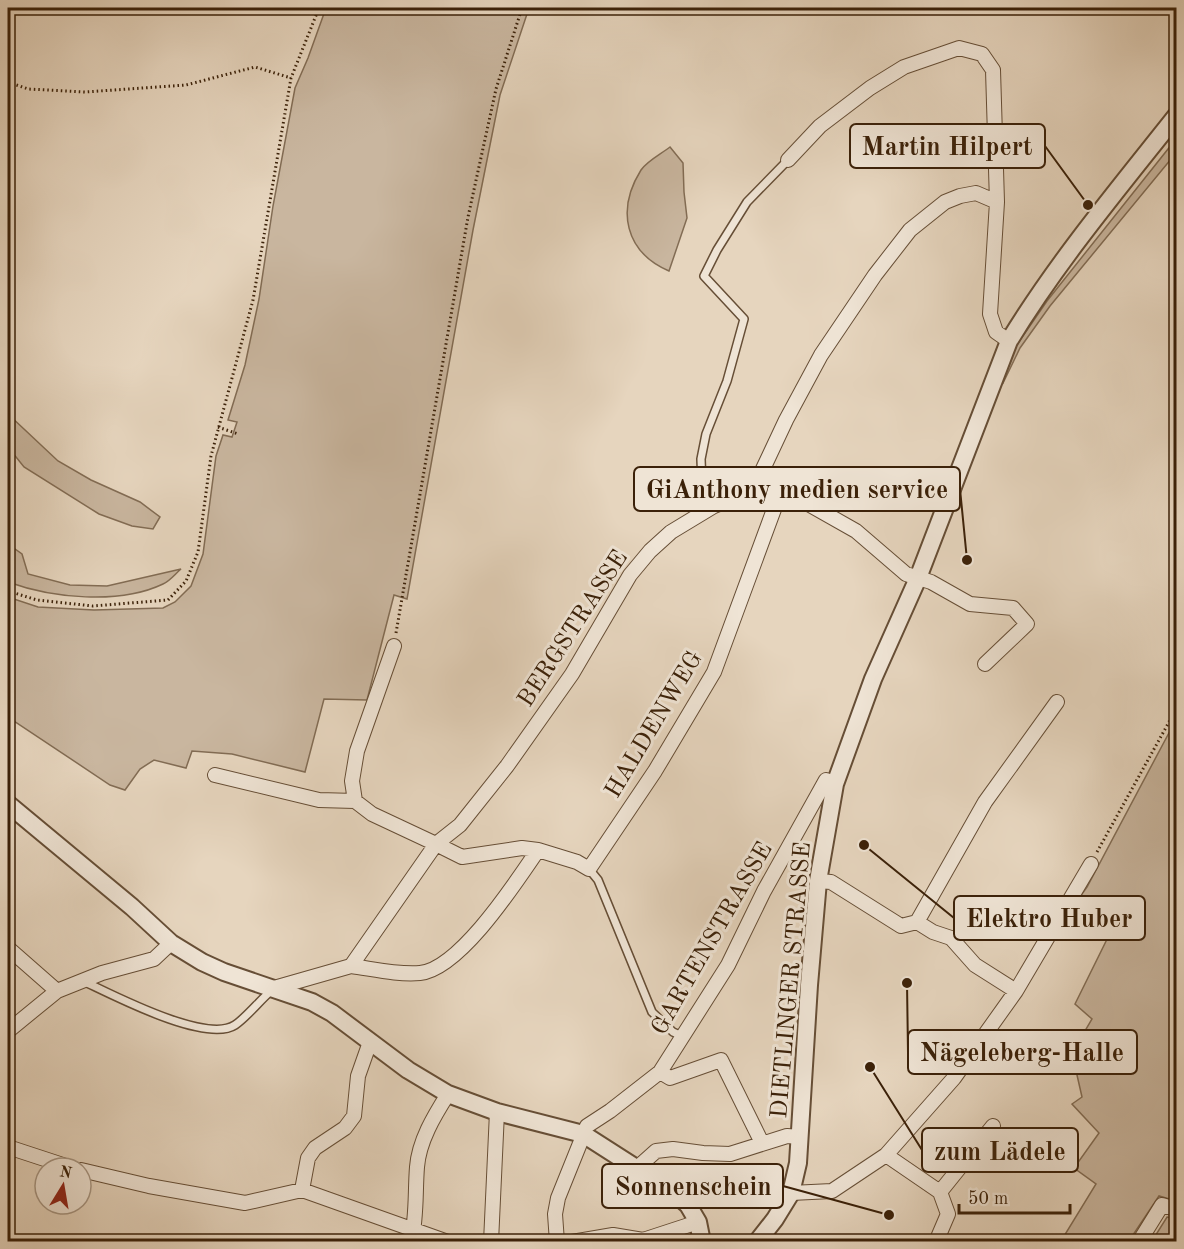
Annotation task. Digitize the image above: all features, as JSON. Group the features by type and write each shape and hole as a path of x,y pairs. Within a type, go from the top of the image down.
{"street":[{"path":"788,160 820,126 870,88 904,67 959,48 982,54 993,70 997,202 990,314 996,332 1009,341"},
{"name":"DIETLINGER STRASSE","path":"757,1242 791,1193 798,1163 818,881 835,784 873,679 918,578 1009,341 1083,234 1176,116"},
{"path":"985,664 1027,624 1013,608 970,604 931,582 906,574 856,531 803,501 761,487 763,469 821,355 875,275 910,230 945,202 960,195 976,193 997,202"},
{"name":"BERGSTRASSE","path":"351,966 436,844 460,825 507,766 572,674 630,575 650,550 671,532 714,506 761,487"},
{"name":"HALDENWEG","path":"589,869 655,771 714,672 780,493"},
{"path":"355,801 352,781 357,751 393,646"},
{"path":"917,922 985,802 1057,702"},
{"path":"215,775 319,800 355,801 372,814 462,858 522,848 538,850 577,862 589,869"},
{"name":"GARTENSTRASSE","path":"583,1134 587,1126 660,1072 728,965 764,891 826,780 835,784"},
{"path":"8,804 132,907 171,944 202,962 312,1002 332,1013 408,1070 448,1094 497,1112 583,1134 672,1191 688,1205 698,1222 702,1242"},
{"path":"274,988 351,966 420,973 435,969 450,958 492,917 538,850"},
{"path":"791,1193 832,1191 886,1155 954,1078 1016,992 1090,864"},
{"path":"818,881 831,882 901,926 917,922 933,932 951,938 975,965 1016,992"},
{"path":"8,1031 57,991 102,973 154,959 171,944"},
{"path":"8,948 57,991"},
{"path":"302,1190 308,1158 315,1148 345,1128 354,1116 358,1076 370,1042"},
{"path":"660,1072 670,1078 721,1060 762,1143"},
{"path":"412,1235 417,1165 428,1127 448,1094"},
{"path":"492,1242 497,1112"},
{"path":"940,1192 993,1126"},
{"path":"557,1242 556,1206 583,1134"},
{"path":"637,1168 656,1152 673,1149 730,1154 787,1136 801,1137"},
{"path":"8,1147 35,1156"},
{"path":"886,1155 940,1192 948,1214 936,1242"},
{"path":"93,1173 149,1186 245,1203 302,1190 412,1235 448,1242"},
{"path":"1139,1242 1162,1205 1176,1209"},
{"path":"572,1242 613,1235 644,1239 698,1222"}],"lane":[{"path":"714,506 702,485 701,459 706,434 727,381 744,319 704,276 717,250 747,202 788,160"},
{"path":"589,869 598,880 652,1012 673,1032 682,1036"},
{"path":"81,981 185,1024 218,1030 235,1025 274,988"}],"path":[{"path":"8,591 37,600 93,606 168,600 186,581 198,552 211,456 218,427 254,300 291,78 320,8"},
{"path":"393,646 468,217 496,88 522,8"},
{"path":"8,82 28,89 85,92 186,85 255,67 291,78"},
{"path":"218,427 238,434"},
{"path":"1090,864 1169,722 1176,702"}],"shaded area":[{"path":"326,8 529,8 500,95 473,230 407,599 394,595 367,700 324,699 305,772 232,754 192,751 186,768 154,760 140,769 125,790 110,785 8,717 8,597 38,607 94,610 163,608 175,602 191,586 203,554 216,456 223,435 232,437 237,422 228,420 245,365 259,299 273,206 295,88"},
{"path":"1176,139 1176,153 1050,306 1020,348 1003,383 999,380 1014,349 1047,301"},
{"path":"670,147 683,163 687,218 669,271 654,263 634,241 627,215 633,185 641,170"},
{"path":"8,414 58,461 91,480 140,502 160,517 153,529 132,526 99,514 24,467 8,447"},
{"path":"8,544 22,554 28,574 70,585 107,586 181,569 166,583 146,591 106,597 65,595 25,588 8,582"},
{"path":"1176,714 1176,1201 1159,1196 1129,1241 1061,1241 1096,1184 1074,1168 1099,1133 1072,1104 1082,1097 1072,1053 1092,1019 1075,1004 1116,921 1079,898 1171,729"},
{"path":"1167,1217 1176,1219 1176,1241 1152,1241"}],"place":[{"name":"Martin Hilpert","path":"1088,205"},
{"name":"GiAnthony medien service","path":"967,560"},
{"name":"Elektro Huber","path":"864,845"},
{"name":"Nägeleberg-Halle","path":"907,983"},
{"name":"zum Lädele","path":"870,1067"},
{"name":"Sonnenschein","path":"889,1215"}]}
